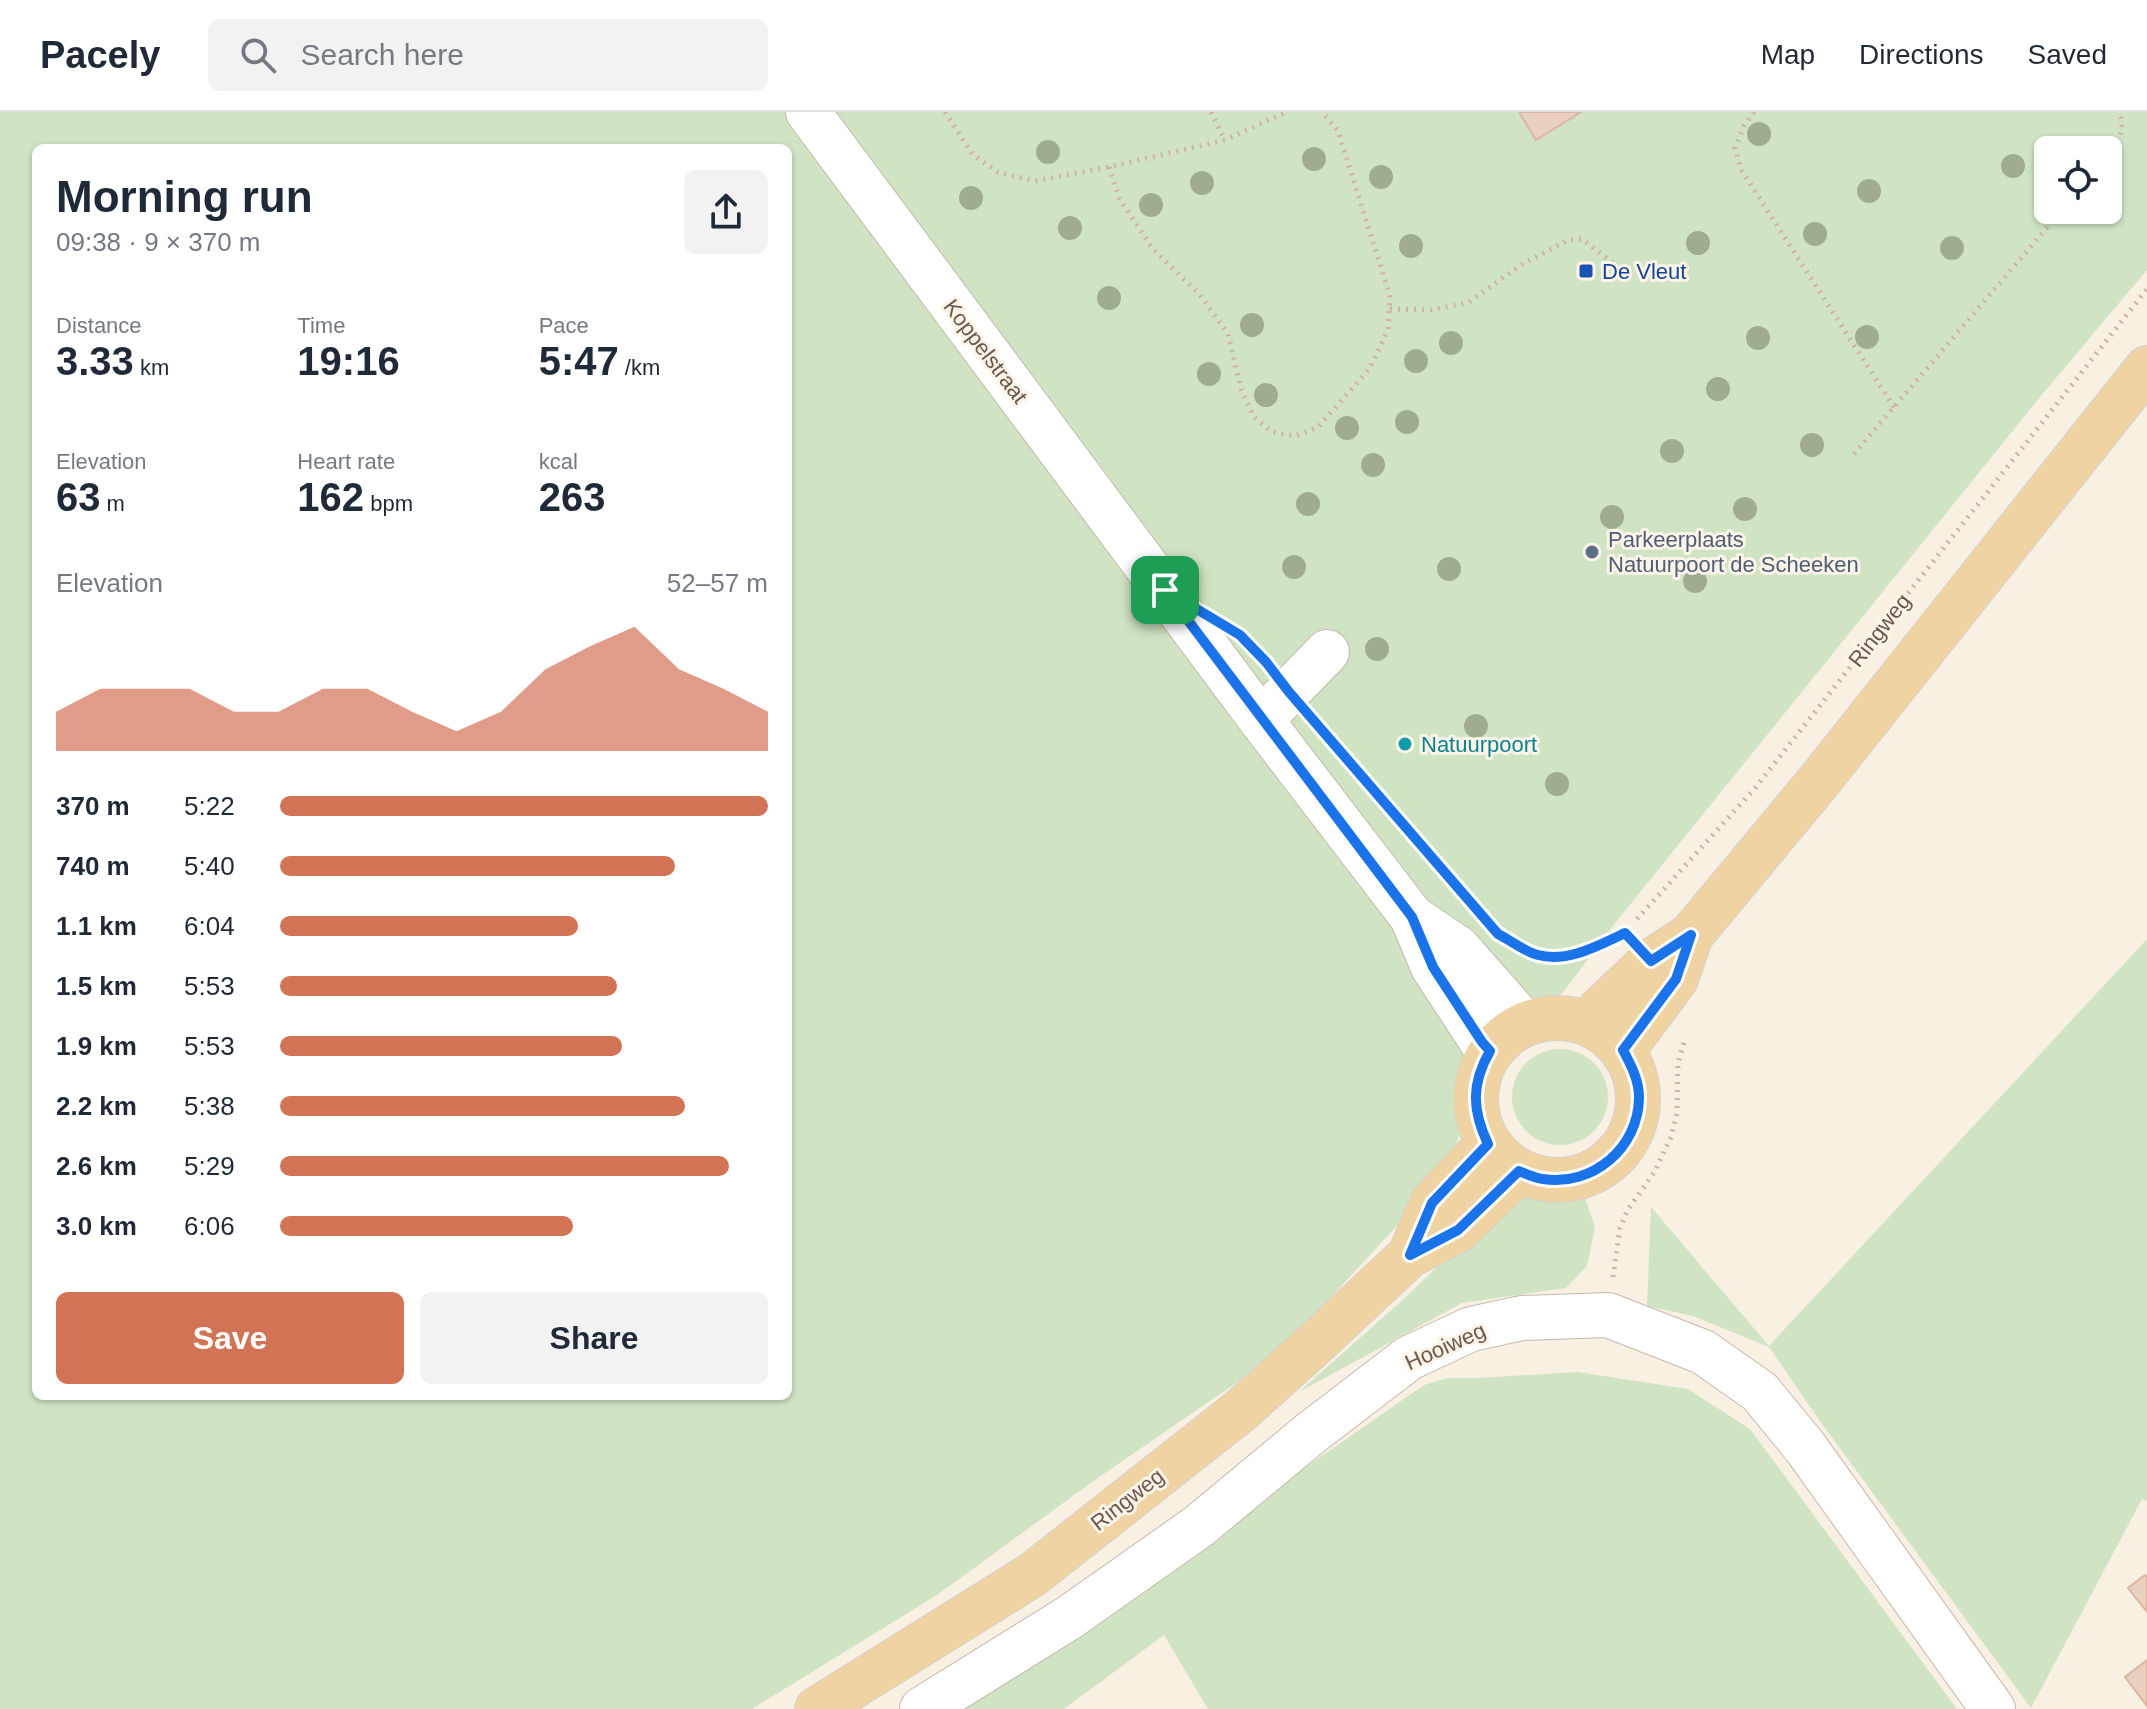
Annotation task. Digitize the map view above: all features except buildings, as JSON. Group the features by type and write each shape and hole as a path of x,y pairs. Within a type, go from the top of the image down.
{"main road":[{"path":"1623,1050 1676,979 1691,935 1819,781 2147,368"},
{"path":"1587,1022 1638,947 1691,935"},
{"path":"1546,1018 1587,1022 1609,1035 1623,1050 1634,1072 1639,1096 1636,1120 1626,1142 1610,1161 1590,1174 1566,1180 1542,1179 1504,1158 1479,1126 1475,1106 1481,1066 1490,1051 1507,1034 1524,1023 1546,1018"},
{"name":"Ringweg","path":"817,1709 1032,1575 1240,1411 1410,1255 1458,1230 1504,1158"}],"street":[{"name":"Koppelstraat","path":"808,112 1261,720 1412,917 1433,967 1490,1051"},
{"path":"1261,720 1327,652"},
{"name":"Koppelstraat","path":"1412,917 1458,948 1524,1023"},
{"name":"Hooiweg","path":"922,1709 1070,1617 1199,1526 1311,1433 1409,1358 1471,1329 1522,1318 1608,1315 1703,1352 1760,1392 1805,1447 1993,1709"}],"path":[{"path":"945,112 973,155 998,172 1035,181 1225,140 1286,112"},
{"path":"1211,112 1225,140"},
{"path":"1109,167 1119,198 1153,249 1200,295 1228,334 1241,389 1254,417 1272,432 1295,436 1318,427 1370,368 1388,330 1390,309 1390,296 1338,131 1322,112"},
{"path":"1754,112 1735,148 1742,171 1895,409"},
{"path":"2119,112 2123,120 2120,136"},
{"path":"1854,454 2050,224"},
{"path":"1390,309 1431,310 1469,302 1521,265 1568,240 1582,239 1617,266"},
{"name":"Ringweg","path":"1638,947 1756,787 2147,289"},
{"path":"1331,740 1487,922"},
{"path":"1498,934 1538,955 1565,956 1592,948 1638,947"},
{"path":"1608,1315 1620,1228 1627,1211 1655,1171 1671,1137 1677,1113 1678,1063 1682,1044 1689,1033"}],"green space":[{"path":"0,112 2147,112 2147,270 2040,397 1620,917 1461,1127 1455,1151 1416,1205 1299,1332 1252,1372 1092,1482 937,1595 752,1709 0,1709"},
{"path":"2147,939 2147,1501 2142,1499 2031,1708 1769,1347 1693,1316 1647,1306 1651,1207 1769,1346"},
{"path":"1560,1049 1578,1053 1594,1063 1604,1079 1608,1097 1604,1115 1594,1131 1578,1141 1560,1145 1542,1141 1526,1131 1516,1115 1512,1097 1516,1079 1526,1063 1542,1053"},
{"path":"1527,1196 1584,1196 1595,1227 1587,1266 1566,1288 1462,1303 1299,1392 1407,1296 1501,1205"},
{"path":"1578,1372 1688,1389 1750,1429 1957,1709 1208,1709 1164,1635 1064,1709 939,1709 1149,1576 1424,1385 1448,1378"}],"place":[{"name":"De Vleut","path":"1586,271"},
{"name":"Parkeerplaats Natuurpoort de Scheeken","path":"1592,552"},
{"name":"Natuurpoort","path":"1405,744"}],"route":[{"path":"1165,590 1240,635 1498,934 1538,955 1565,956 1625,933 1651,961 1691,935 1676,979 1623,1050 1634,1072 1639,1096 1636,1120 1626,1142 1610,1161 1590,1174 1566,1180 1542,1179 1519,1171 1458,1230 1410,1255 1432,1203 1488,1144 1479,1126 1475,1106 1481,1066 1490,1051 1433,967 1412,917 1165,590"}]}
